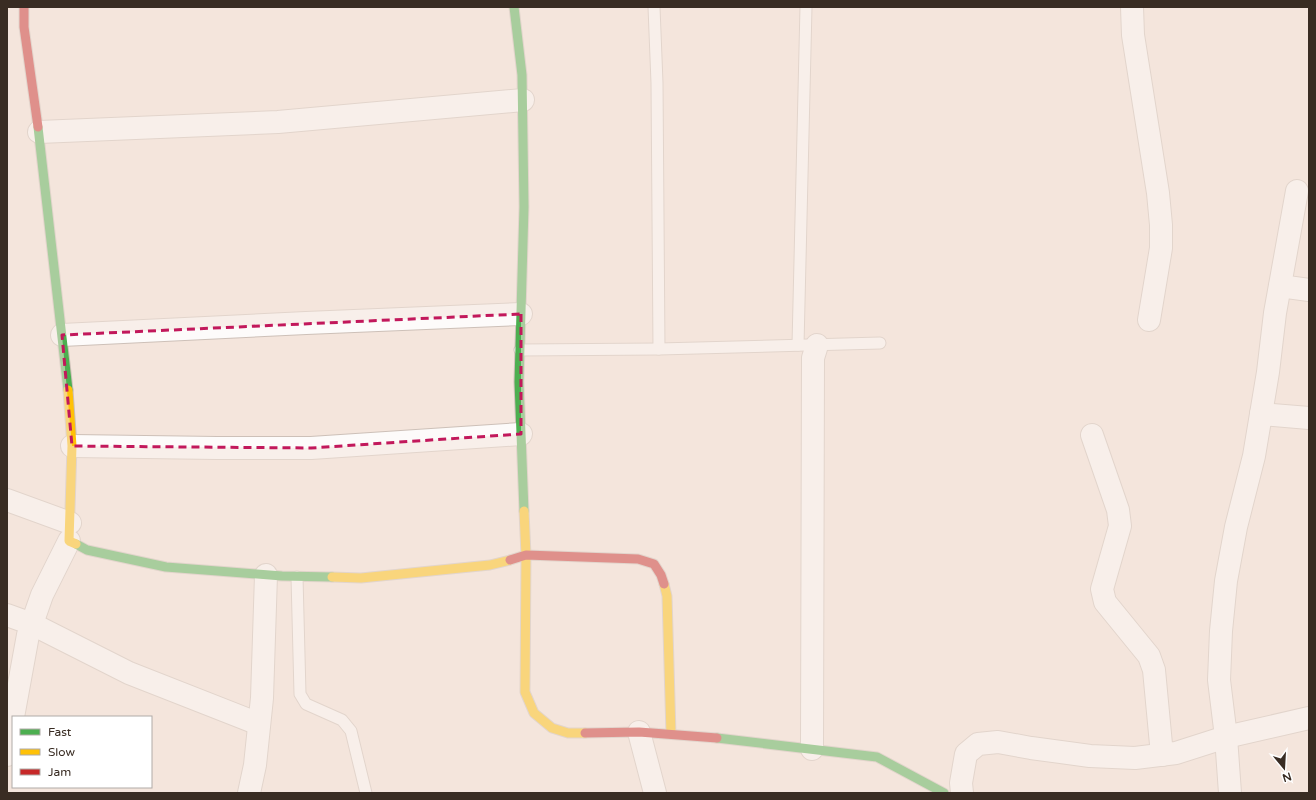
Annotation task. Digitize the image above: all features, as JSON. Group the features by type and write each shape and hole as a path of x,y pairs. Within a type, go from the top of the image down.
{"street":[{"path":"13,716 28,635 42,595 70,532 72,446 69,398 38,132 24,27 24,7"},
{"path":"514,7 522,75 523,100 524,207 519,382 526,555 525,692 534,712 552,728 568,733 639,732 671,734 877,757 944,793"},
{"path":"1132,7 1133,35 1158,193 1161,225 1161,248 1149,320"},
{"path":"38,132 278,122 523,100"},
{"path":"1230,793 1226,737 1219,680 1221,631 1226,581 1236,527 1254,456 1268,372 1274,313 1297,191"},
{"path":"1280,286 1309,290"},
{"path":"62,335 521,314"},
{"path":"808,345 813,358 812,750"},
{"path":"1261,414 1309,418"},
{"path":"72,446 311,448 522,434"},
{"path":"1092,435 1118,510 1120,526 1102,589 1105,602 1150,656 1154,670 1162,755"},
{"path":"7,500 70,532 87,550 166,568 297,577 361,578 490,565 526,555 638,559 654,564 661,575 667,596 671,734"},
{"path":"249,793 255,765 262,698 266,575"},
{"path":"7,615 32,624 129,673 259,724"},
{"path":"962,793 961,783 966,754 978,744 998,742 1090,756 1135,758 1176,754 1226,737 1309,718"},
{"path":"7,755 12,724"},
{"path":"639,732 656,793"}],"lane":[{"path":"654,7 657,83 659,349"},
{"path":"806,7 808,345"},
{"path":"520,350 659,349 880,343"},
{"path":"297,577 300,694 306,704 342,720 351,731 366,793"}],"highlighted area":[{"path":"521,314 521,434 311,448 72,446 62,335"}],"traffic: fast":[{"path":"514,7 522,75 524,207 519,382 524,511"},
{"path":"38,127 68,390"},
{"path":"76,544 87,550 166,567 282,576 332,577"},
{"path":"717,738 877,757 944,793"}],"traffic: slow":[{"path":"68,390 72,446 69,541 76,544"},
{"path":"524,511 526,555 525,692 534,713 552,728 568,733 585,733"},
{"path":"332,577 361,578 490,565 510,560"},
{"path":"664,584 667,596 671,734"}],"traffic: jam":[{"path":"24,7 24,27 38,127"},
{"path":"510,560 526,555 638,559 654,564 661,575 664,584"},
{"path":"585,733 639,732 717,738"}]}
